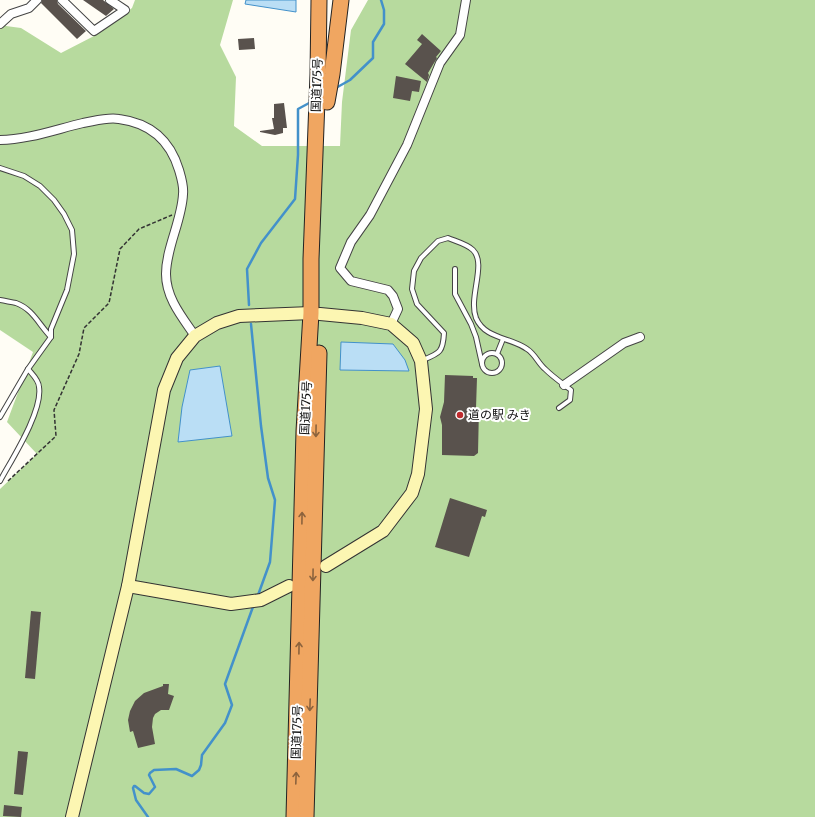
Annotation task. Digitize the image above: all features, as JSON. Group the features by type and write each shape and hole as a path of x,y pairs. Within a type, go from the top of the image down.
{"highway":[{"name":"国道175号","path":"306,817 316,314 311,259 318,81 319,0"},
{"name":"国道175号","path":"294,817 304,431 321,258 329,0"},
{"path":"327,102 341,0"}],"street":[{"path":"0,24 11,14 30,8 37,0"},
{"path":"62,0 94,31 125,10 110,0"},
{"path":"391,324 398,309 393,296 388,290 351,281 340,268 351,242 370,215 407,145 440,63 460,35 466,0"},
{"path":"0,140 21,138 101,119 118,118 137,122 153,131 166,142 175,157 181,178 183,194 180,214 168,259 166,274 169,291 178,312 195,336"},
{"path":"72,817 128,586 164,390 177,358 195,336 217,324 239,316 316,314 362,318 391,324 413,343 421,361 426,409 418,474 412,493 383,531 326,566"},
{"path":"564,384 624,343 640,337"},
{"path":"128,586 231,604 261,600 289,586"}],"lane":[{"path":"0,168 24,176 40,186 54,200 64,214 72,230 74,254 68,290 51,329 51,337 28,369 0,417"},
{"path":"421,361 436,355 443,347 444,334 417,304 412,289 414,271 421,258 438,241 448,238 472,249 478,257 473,304 477,318 485,331 526,348 534,355 544,368 571,390 570,400 559,408"},
{"path":"455,269 456,294 476,337 482,364 485,370 491,373 497,372 503,364 501,358 497,354 493,353 486,354 482,364"},
{"path":"0,300 17,303 28,310 51,337"},
{"path":"497,354 503,339"},
{"path":"0,481 29,427 40,400 40,386 28,369"}],"path":[{"path":"5,483 56,436 54,410 79,354 84,328 109,303 120,249 139,229 173,215 180,214"}],"green space":[{"path":"135,0 233,0 220,45 236,77 234,126 262,146 340,146 342,102 351,30 368,0 815,0 815,817 0,817 0,489 37,454 7,422 33,352 0,330 0,22 6,26 21,28 61,53 94,36 132,8"}],"water":[{"path":"246,0 296,0 296,12 245,4"},
{"path":"341,342 393,344 405,360 409,371 340,370"},
{"path":"220,366 232,436 178,442 182,407 190,370"}],"building":[{"path":"42,0 57,0 58,4 86,31 77,39 41,3"},
{"path":"83,0 103,0 114,9 106,16"},
{"path":"422,34 441,51 436,57 437,58 428,73 429,75 427,82 405,64 422,44 417,40"},
{"path":"254,38 255,49 239,50 238,39"},
{"path":"396,76 421,81 419,92 412,91 410,101 393,98"},
{"path":"284,103 287,128 283,128 283,133 275,135 260,132 274,129 272,118 274,118 274,104"},
{"name":"道の駅 みき","path":"445,375 473,376 473,378 477,378 476,408 479,408 478,453 474,456 442,455 442,425 440,417 444,402"},
{"path":"450,498 487,510 485,517 482,516 469,557 435,547"},
{"path":"31,611 41,612 35,679 25,678"},
{"path":"163,684 169,684 168,694 174,696 169,710 161,710 155,714 153,718 152,727 155,744 138,748 133,731 130,732 128,720 130,711 135,701 144,693 163,686"},
{"path":"18,751 28,752 23,795 14,794"},
{"path":"4,805 22,807 21,817 3,816"}],"waterway":[{"path":"334,89 350,80 373,58 373,42 384,24 384,10 381,0"},
{"path":"249,305 247,269 261,243 295,199 298,155 298,109 311,102"},
{"path":"251,324 261,426 268,478 275,500 270,562 257,598"},
{"path":"148,817 136,800 133,788 134,786 144,793 149,794 155,787 149,775 154,770 176,769 192,776 199,770 202,755 225,723 232,705 225,684 254,604"}],"place":[{"name":"道の駅 みき","path":"460,415"}]}
